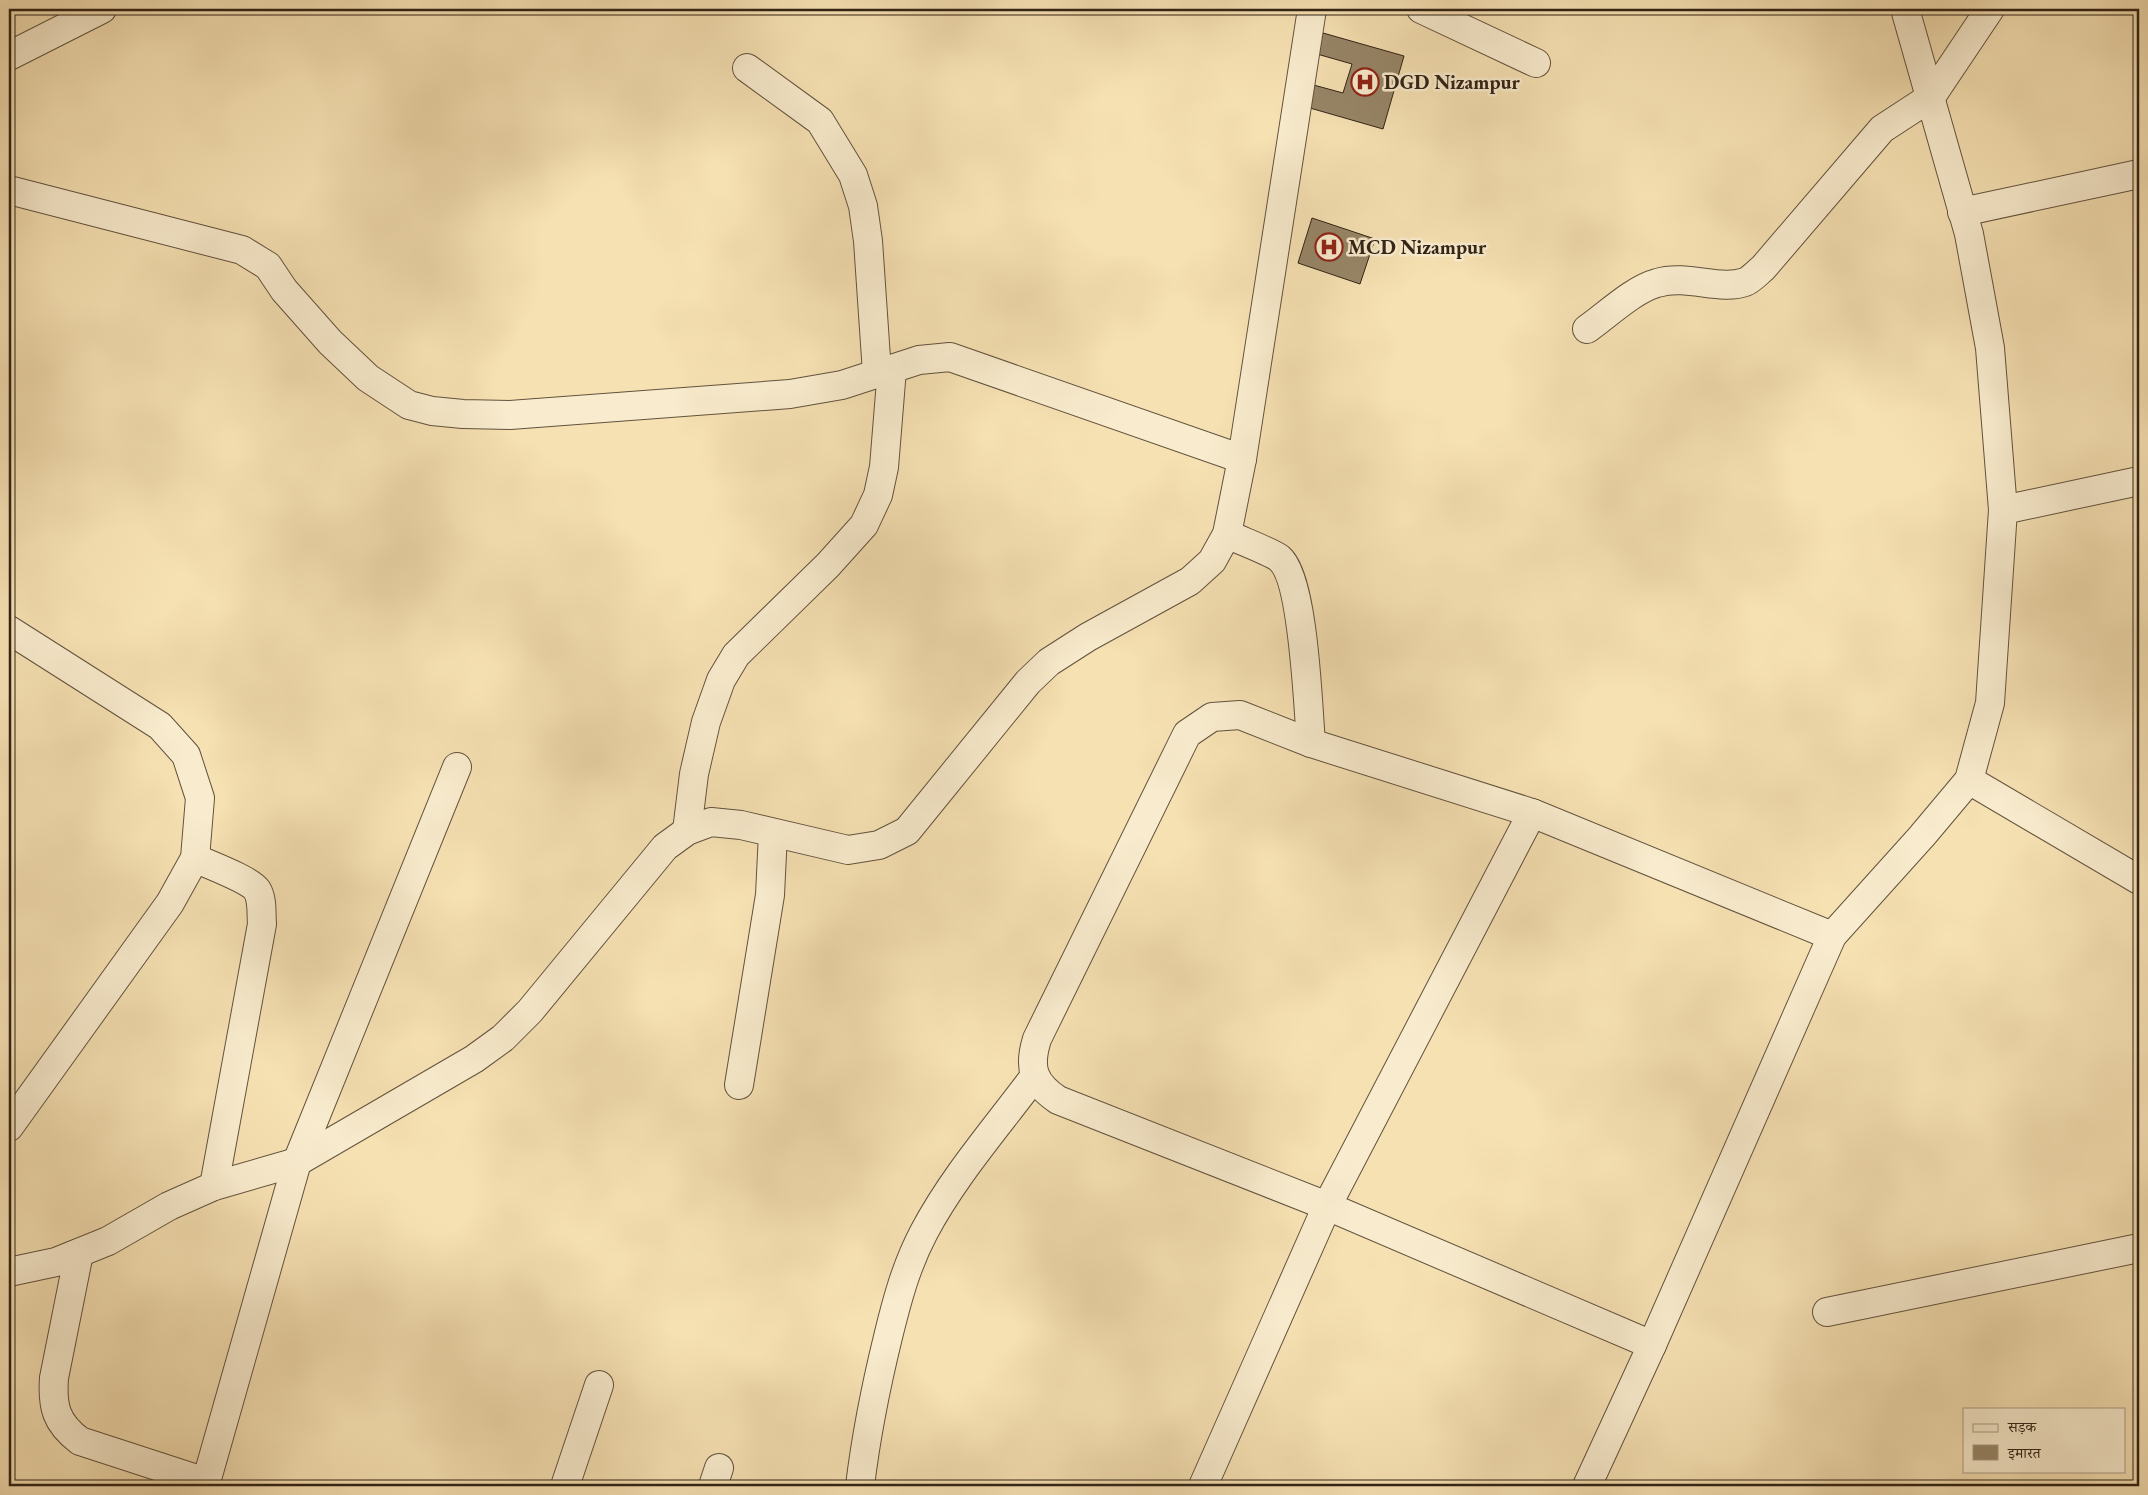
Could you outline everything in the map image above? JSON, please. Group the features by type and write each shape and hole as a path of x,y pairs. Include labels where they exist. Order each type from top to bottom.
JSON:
{"street":[{"path":"9,56 102,9"},
{"path":"9,1272 56,1262 108,1241 168,1206 214,1186 297,1162 474,1059 503,1038 530,1010 665,847 687,831 711,822 741,825 848,850 879,845 907,831 1028,682 1049,662 1088,637 1190,581 1212,561 1227,534 1242,459 1312,9"},
{"path":"1421,9 1536,63"},
{"path":"1587,1486 1652,1346 1832,936 1922,836 1969,780 1990,703 2003,510 1990,348 1969,234 1905,9"},
{"path":"1587,329 1639,292 1656,283 1681,279 1726,284 1746,282 1763,268 1882,128 1931,97 1990,9"},
{"path":"687,831 694,774 706,722 721,680 736,655 828,565 864,525 878,495 884,467 885,371 866,224 863,206 853,175 820,121 748,68"},
{"path":"1962,212 2139,174"},
{"path":"9,190 242,250 268,266 290,298 330,342 368,378 409,405 432,411 510,415 790,394 842,385 919,360 950,357 1242,459"},
{"path":"2003,510 2139,482"},
{"path":"1227,534 1280,558 1293,583 1299,611 1311,743"},
{"path":"9,630 160,726 186,755 200,798 195,858 170,903 9,1127"},
{"path":"1652,1346 1328,1206 1058,1100 1046,1092 1034,1078 1031,1056 1037,1039 1187,734 1212,717 1240,715 1311,743 1532,813 1832,936"},
{"path":"79,1253 54,1378 53,1397 56,1413 66,1431 80,1442 206,1484 297,1162 457,767"},
{"path":"1969,780 2139,880"},
{"path":"1203,1486 1328,1206 1532,813"},
{"path":"739,1086 770,895 773,832"},
{"path":"195,858 249,883 258,891 261,901 262,924 214,1186"},
{"path":"860,1486 867,1434 902,1281 923,1234 946,1194 1034,1078"},
{"path":"1827,1312 2139,1248"},
{"path":"565,1486 599,1385"}],"building":[{"path":"1323,33 1404,56 1383,129 1303,106 1310,84 1343,93 1352,64 1317,54"},
{"path":"1312,218 1375,239 1360,284 1298,263"}],"place":[{"name":"DGD Nizampur","path":"1365,82"},
{"name":"MCD Nizampur","path":"1329,247"}]}
